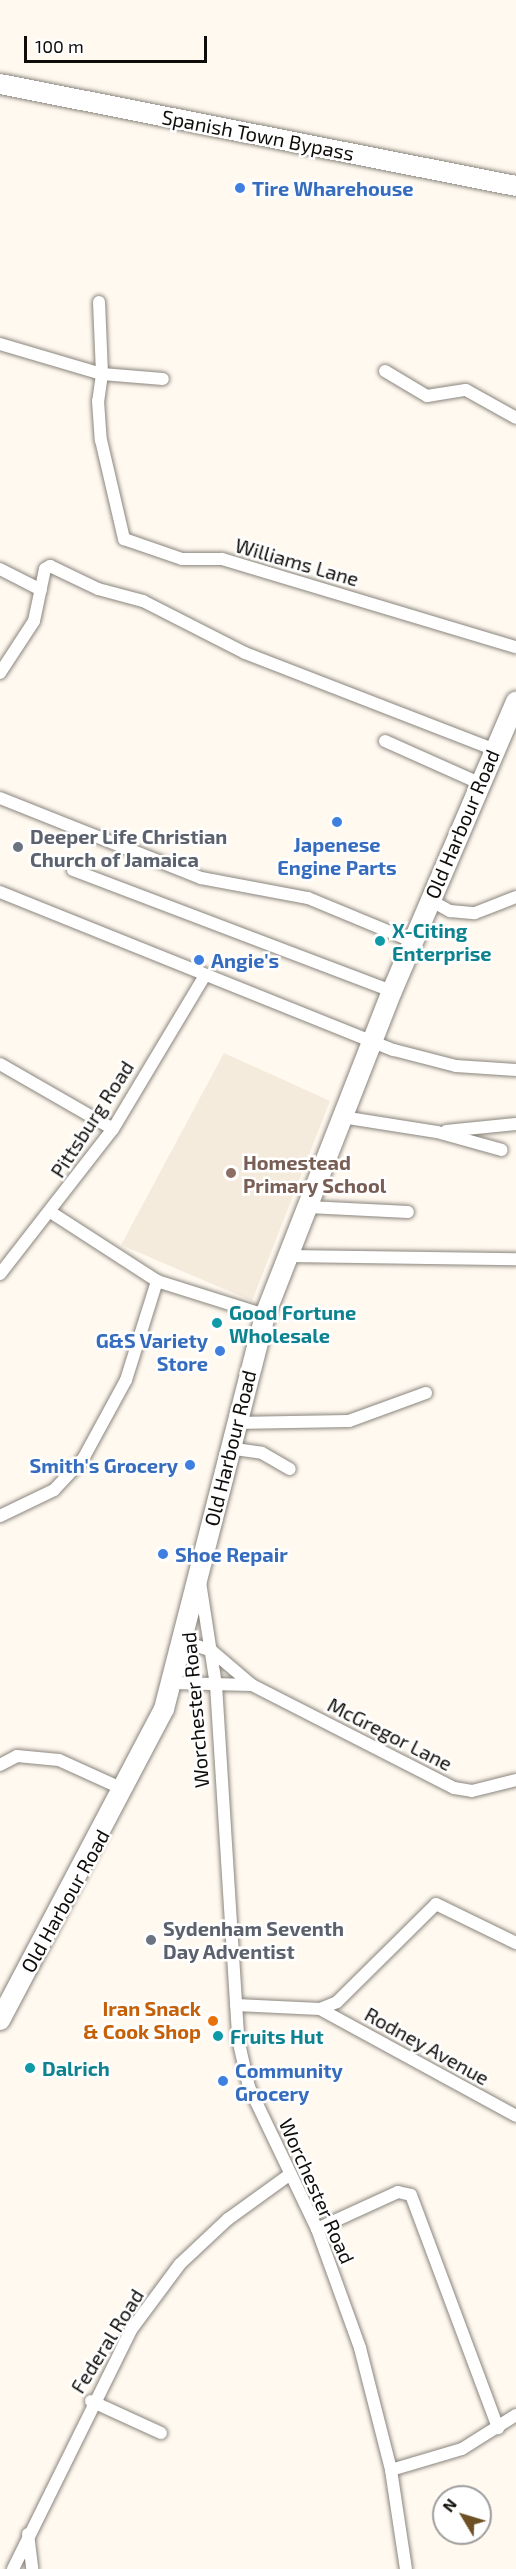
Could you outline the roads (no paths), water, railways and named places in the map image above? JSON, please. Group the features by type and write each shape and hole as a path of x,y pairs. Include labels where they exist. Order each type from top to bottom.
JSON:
{"main road":[{"name":"Spanish Town Bypass","path":"0,84 516,186"},
{"name":"Old Harbour Road","path":"0,2020 126,1790 171,1683 234,1424 266,1315 412,941 492,749 516,701"}],"street":[{"path":"99,302 102,374"},
{"path":"0,344 102,374 163,379"},
{"path":"385,371 427,396 466,390 516,418"},
{"name":"Williams Lane","path":"102,374 98,401 101,440 124,539 191,561 222,560 516,647"},
{"path":"0,673 34,621 41,590 50,566 98,590 143,601 245,653 492,749"},
{"path":"0,569 41,590"},
{"path":"385,741 479,783"},
{"path":"0,798 201,878 308,898 412,941"},
{"path":"73,870 392,991"},
{"path":"0,892 204,977 374,1038 394,1050 456,1066 516,1070"},
{"path":"430,900 450,911 475,913 516,897"},
{"name":"Pittsburg Road","path":"0,1274 52,1213 112,1129 204,977"},
{"path":"0,1064 112,1129"},
{"path":"342,1117 437,1132 502,1150"},
{"path":"437,1132 516,1124"},
{"path":"308,1208 408,1212"},
{"path":"52,1213 157,1281 266,1315"},
{"path":"288,1256 516,1259"},
{"path":"0,1516 54,1490 83,1459 126,1380 157,1281"},
{"path":"234,1424 349,1421 426,1393"},
{"path":"228,1448 262,1453 290,1469"},
{"name":"Worchester Road","path":"198,1575 216,1684 236,2005 249,2087 289,2175 317,2229 360,2348 391,2470 406,2569"},
{"path":"183,1641 212,1651"},
{"name":"McGregor Lane","path":"212,1651 252,1685 454,1788 472,1791 516,1780"},
{"name":"McGregor Lane","path":"171,1683 252,1685"},
{"path":"0,1765 17,1756 59,1760 126,1790"},
{"path":"236,2005 320,2009 337,2002 436,1904 516,1943"},
{"name":"Rodney Avenue","path":"320,2009 516,2116"},
{"name":"Federal Road","path":"13,2569 91,2401 131,2330 180,2264 228,2219 289,2175"},
{"path":"317,2229 399,2193 411,2195 498,2428"},
{"path":"91,2401 161,2433"},
{"path":"391,2470 427,2463 498,2428 516,2415"},
{"path":"28,2534 32,2569"}],"place":[{"name":"Tire Wharehouse","path":"240,188"},
{"name":"Japenese Engine Parts","path":"337,822"},
{"name":"Deeper Life Christian Church of Jamaica","path":"18,847"},
{"name":"X-Citing Enterprise","path":"380,941"},
{"name":"Angie's","path":"199,960"},
{"name":"Homestead Primary School","path":"231,1173"},
{"name":"Good Fortune Wholesale","path":"217,1323"},
{"name":"G&S Variety Store","path":"220,1351"},
{"name":"Smith's Grocery","path":"190,1465"},
{"name":"Shoe Repair","path":"163,1554"},
{"name":"Sydenham Seventh Day Adventist","path":"151,1940"},
{"name":"Iran Snack & Cook Shop","path":"213,2021"},
{"name":"Fruits Hut","path":"218,2036"},
{"name":"Dalrich","path":"30,2068"},
{"name":"Community Grocery","path":"223,2081"}]}
